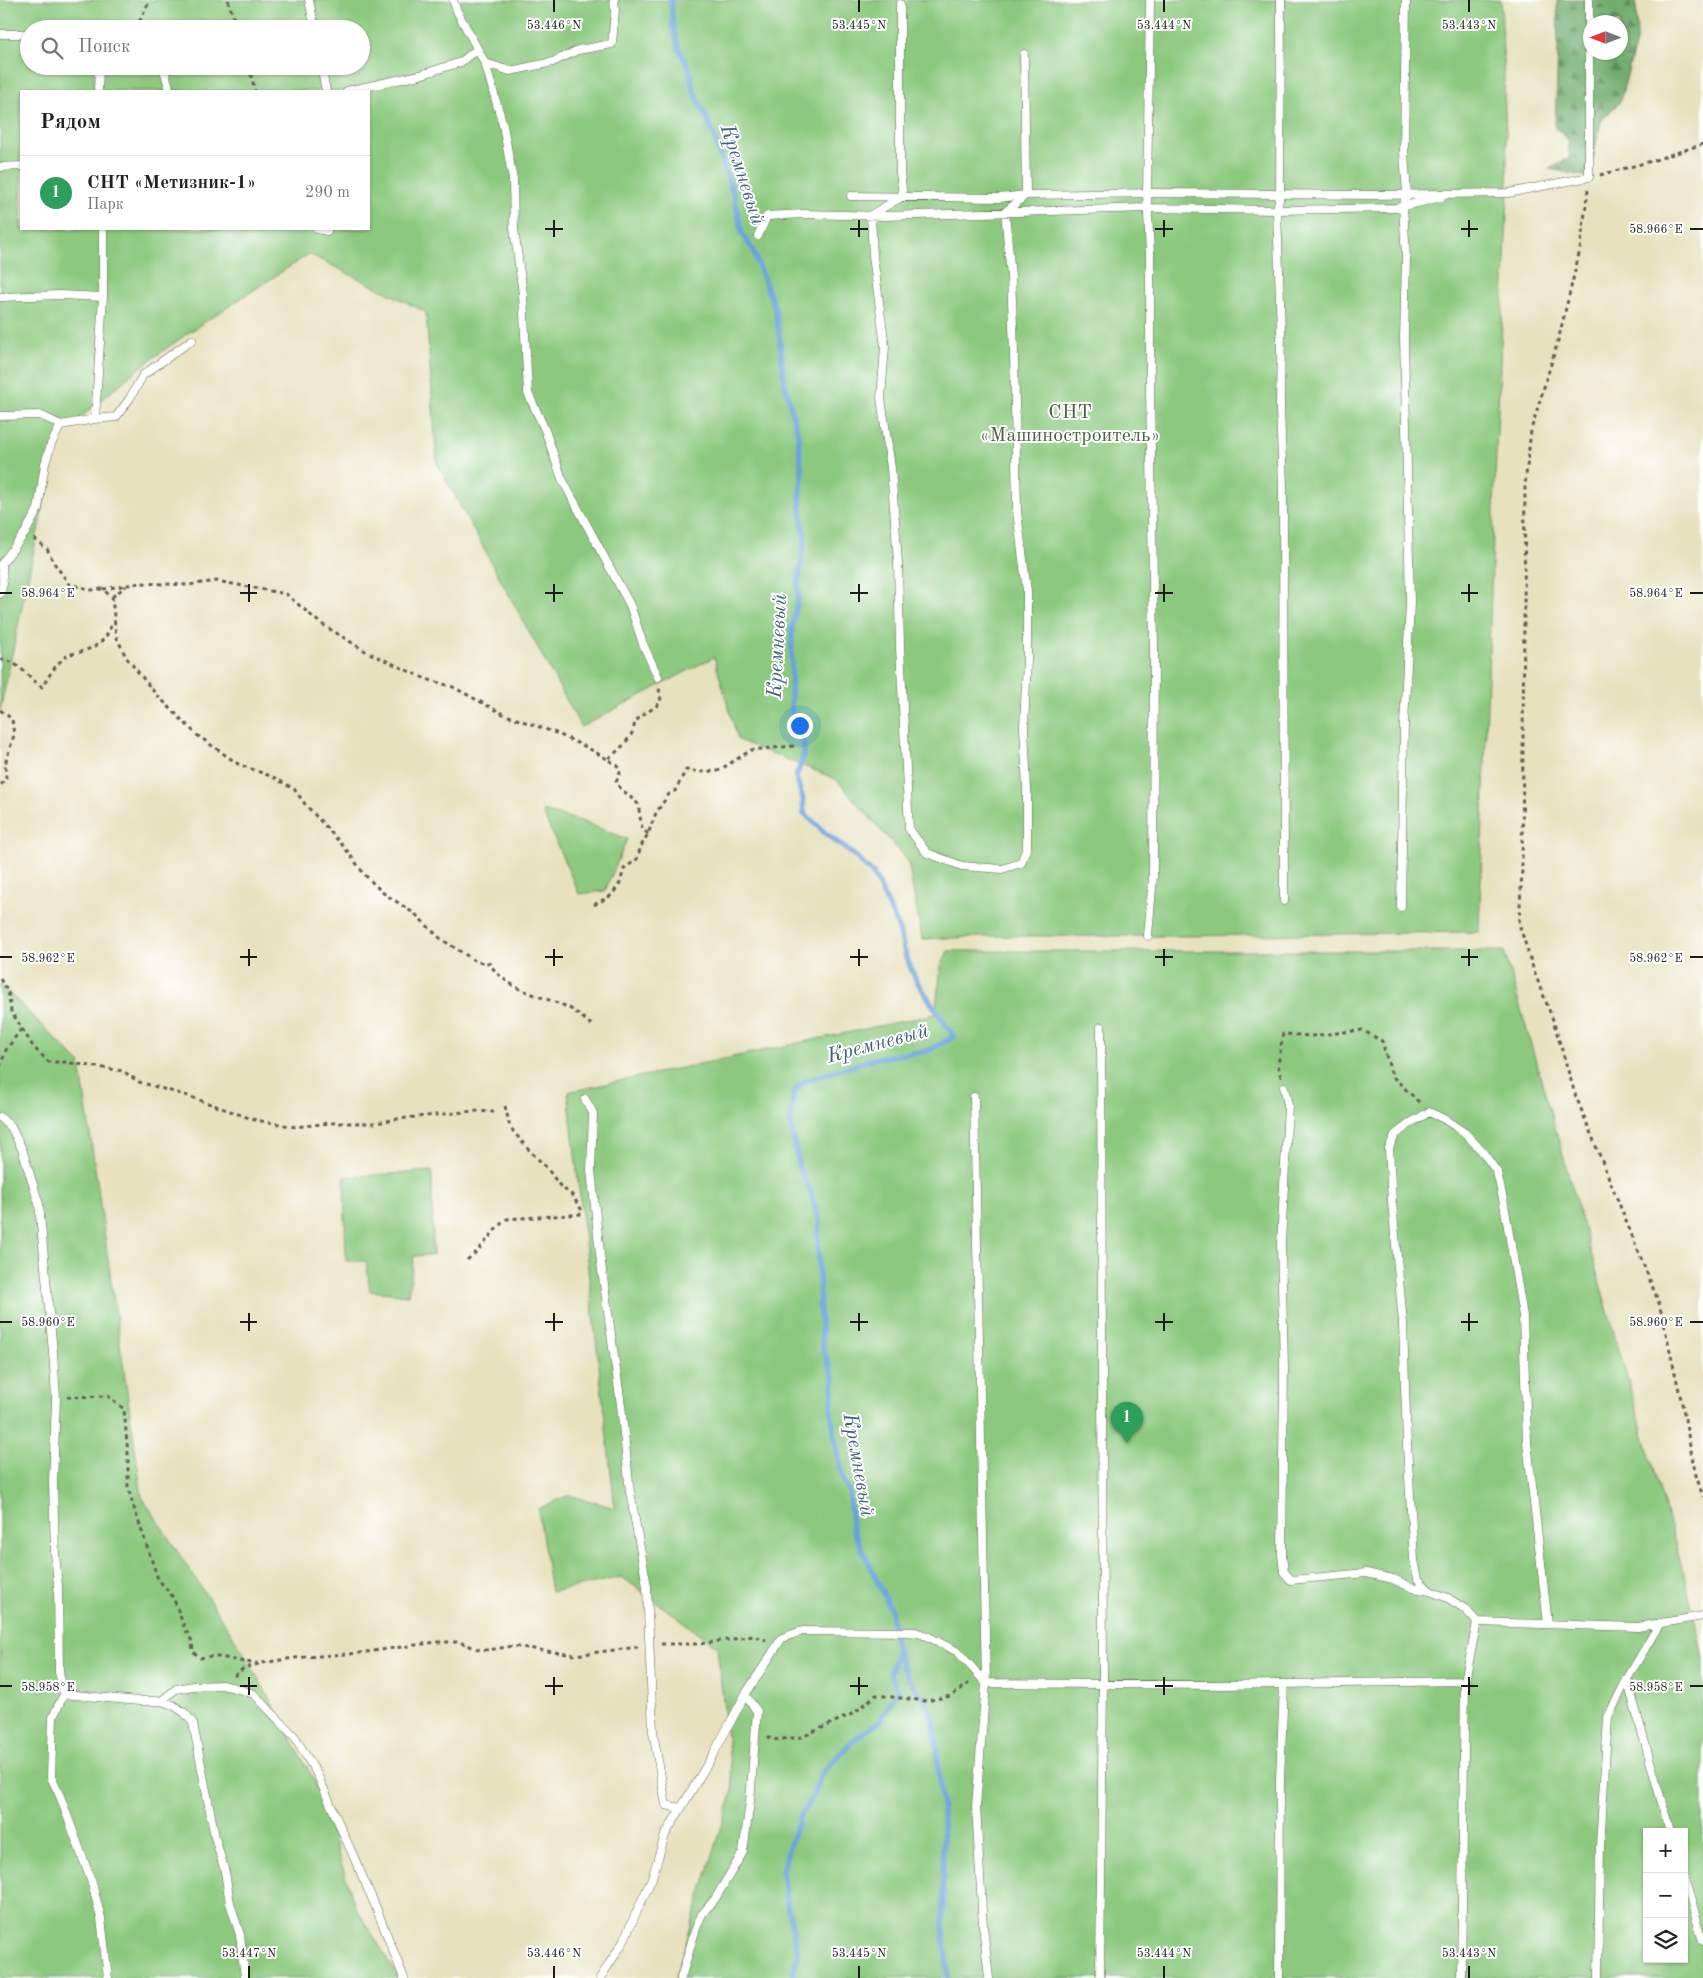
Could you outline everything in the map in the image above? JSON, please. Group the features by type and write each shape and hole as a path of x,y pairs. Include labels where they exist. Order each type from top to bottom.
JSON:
{"lane":[{"path":"309,0 313,20"},
{"path":"453,0 456,11 485,63 503,125 513,180 514,229 523,294 528,393 545,430 562,479 630,605 643,644 658,677"},
{"path":"485,63 510,70 553,62 578,50 612,44 614,0"},
{"path":"1148,936 1153,876 1154,650 1150,253 1146,194 1150,0"},
{"path":"1281,0 1280,194 1277,210 1283,486 1284,901"},
{"path":"1401,907 1404,724 1410,604 1404,348 1406,258 1404,206 1407,194 1404,153 1406,0"},
{"path":"851,196 999,198 1026,195 1508,193 1589,178 1589,0"},
{"path":"900,4 900,173 903,196"},
{"path":"0,34 20,34"},
{"path":"352,90 420,75 461,62 477,49"},
{"path":"1024,54 1026,195"},
{"path":"98,90 99,75"},
{"path":"166,75 170,90"},
{"path":"323,75 326,90"},
{"path":"0,167 20,166"},
{"path":"758,236 767,216 1147,208 1277,210 1396,208 1453,194"},
{"path":"1005,212 1026,195"},
{"path":"871,215 903,196"},
{"path":"871,215 873,256 885,348 881,398 891,468 898,562 900,647 909,829 926,853 962,866 1002,869 1021,863 1027,847 1024,727 1027,659 1027,590 1017,512 1011,276 1005,212"},
{"path":"95,420 102,297 103,230"},
{"path":"0,297 60,295 102,297"},
{"path":"0,416 40,415 61,425 116,417 130,398 142,375 192,340"},
{"path":"0,594 3,584 1,566 25,533 38,509 45,464 51,444 61,425"},
{"path":"1100,1978 1103,1683 1101,1027"},
{"path":"1284,1087 1288,1105 1281,1246 1284,1367 1282,1555 1284,1572 1291,1580 1366,1572 1448,1598 1477,1622 1638,1627 1703,1616"},
{"path":"974,1097 986,1684 976,1806 983,1926 989,1978"},
{"path":"585,1099 593,1113 591,1170 596,1215 621,1405 630,1492 647,1586 653,1732 666,1805 680,1808"},
{"path":"1430,1591 1418,1578 1414,1560 1403,1323 1389,1148 1395,1135 1429,1112 1444,1119 1464,1133 1497,1172 1523,1316 1527,1442 1548,1624"},
{"path":"0,1117 11,1127 22,1150 39,1204 56,1398 53,1484 58,1586 59,1672 64,1694 53,1717 51,1778 60,1796 92,1883 101,1918 108,1978"},
{"path":"1461,1978 1464,1681 1477,1622"},
{"path":"1598,1978 1600,1846 1608,1717 1627,1679 1660,1623"},
{"path":"600,1978 622,1944 652,1878 665,1834 714,1753 729,1722 782,1638 802,1631 915,1632 958,1652 986,1684 1284,1684 1464,1681"},
{"path":"1627,1679 1669,1828"},
{"path":"1280,1978 1280,1779 1284,1684"},
{"path":"160,1701 176,1689 193,1686 222,1685 254,1694 295,1737 318,1776 375,1905 404,1978"},
{"path":"64,1694 138,1701 160,1701 173,1705 185,1713 193,1723 198,1738 215,1837 225,1872 230,1903 240,1934 245,1978"},
{"path":"681,1978 702,1914 715,1899 743,1852 750,1802 758,1711 745,1695"},
{"path":"1688,1891 1703,1940"}],"path":[{"path":"140,20 150,0"},
{"path":"228,0 234,20"},
{"path":"251,75 255,90"},
{"path":"1703,144 1652,161 1589,178 1580,250 1558,341 1531,430 1525,485 1520,924 1534,971 1553,1020 1575,1094 1659,1303 1683,1408 1695,1472 1703,1496"},
{"path":"25,533 47,549 54,563 69,584 92,590 153,583 188,585 217,581 286,594 320,623 366,652 426,679 454,687 503,714 556,733 593,750 618,766 620,774 616,782 638,804 642,828 648,834"},
{"path":"112,597 127,585"},
{"path":"102,589 112,597 116,636 126,657 155,693 197,735 238,764 273,777 294,788 305,804 345,848 364,874 382,892 432,928 441,939 477,962 489,962 495,972 512,986 566,1007 594,1027"},
{"path":"0,659 19,666 30,678 42,686 56,666 69,655 85,651 100,644 109,634 113,619"},
{"path":"607,759 616,753 632,733 635,722 656,708 661,701 658,677"},
{"path":"0,710 12,719 14,735 5,764 6,779 0,786"},
{"path":"594,905 612,895 620,883 624,869 637,859 640,846 648,834 656,813 669,794 675,791 686,770 701,772 718,771 751,750 794,746"},
{"path":"0,979 8,991 11,1011 34,1048 49,1062 65,1062 123,1071 138,1082 188,1096 255,1120 296,1127 329,1123 377,1123 397,1119 474,1111 494,1112"},
{"path":"0,1067 6,1050 22,1028"},
{"path":"1284,1087 1278,1065 1283,1034 1312,1036 1362,1030 1382,1041 1392,1076 1429,1112"},
{"path":"505,1106 510,1127 527,1148 548,1168 560,1186 572,1195 584,1214"},
{"path":"467,1260 483,1247 499,1225 507,1219 584,1214 596,1215"},
{"path":"56,1398 108,1396 124,1409 128,1454 128,1487 133,1505 158,1580 173,1597 185,1629 192,1641 194,1652 200,1658 210,1655 241,1663 262,1664"},
{"path":"222,1685 244,1668 262,1664 437,1642 459,1642 478,1649 488,1650 513,1646 574,1655 649,1646 700,1644 754,1636 767,1640 782,1638"},
{"path":"756,1725 772,1740 802,1737 854,1713 876,1695 926,1701 943,1698 951,1696 978,1676"}],"green space":[{"name":"СНТ «Машиностроитель»","path":"0,0 1501,0 1508,193 1496,453 1479,932 1007,936 922,939 908,861 836,779 738,740 714,657 581,727 437,463 426,312 309,254 188,333 138,369 58,436 0,711"},
{"path":"1557,0 1636,0 1637,38 1620,102 1601,121 1589,177 1549,169 1569,158 1569,141 1555,127 1558,50"},
{"path":"542,811 578,820 627,839 605,891 579,894"},
{"path":"948,951 1504,951 1685,1578 1703,1658 1703,1978 675,1978 733,1790 717,1647 622,1577 551,1592 538,1509 569,1495 615,1508 568,1092 935,1014 941,967"},
{"path":"0,984 80,1063 142,1497 247,1658 315,1782 355,1906 399,1978 0,1978"},
{"path":"432,1171 433,1255 414,1256 408,1295 370,1291 366,1261 346,1261 344,1177"}],"waterway":[{"name":"Кремневый","path":"671,0 673,27 679,50 690,70 693,89 713,133 735,200 742,234 753,250 775,309 784,380 798,435 802,476 800,499 805,536 798,597 792,627 791,711 803,726 804,754 796,777 803,799 804,813 824,832 855,856 874,875 898,926 906,957 916,980 954,1037 927,1051 877,1058 807,1080 793,1094 791,1125 799,1168 809,1188 820,1223 818,1229 820,1314 823,1349 834,1378 831,1411 837,1449 843,1479 849,1491 852,1528 891,1610 897,1652 890,1674 898,1690 880,1721 856,1738 822,1772 814,1794 800,1817 791,1841 782,1871 786,1900 798,1952 792,1978"},
{"path":"897,1652 909,1680 926,1701 934,1722 943,1818 943,1926 948,1978"}],"place":[{"name":"СНТ «Метизник-1»","path":"1127,1443"}]}
